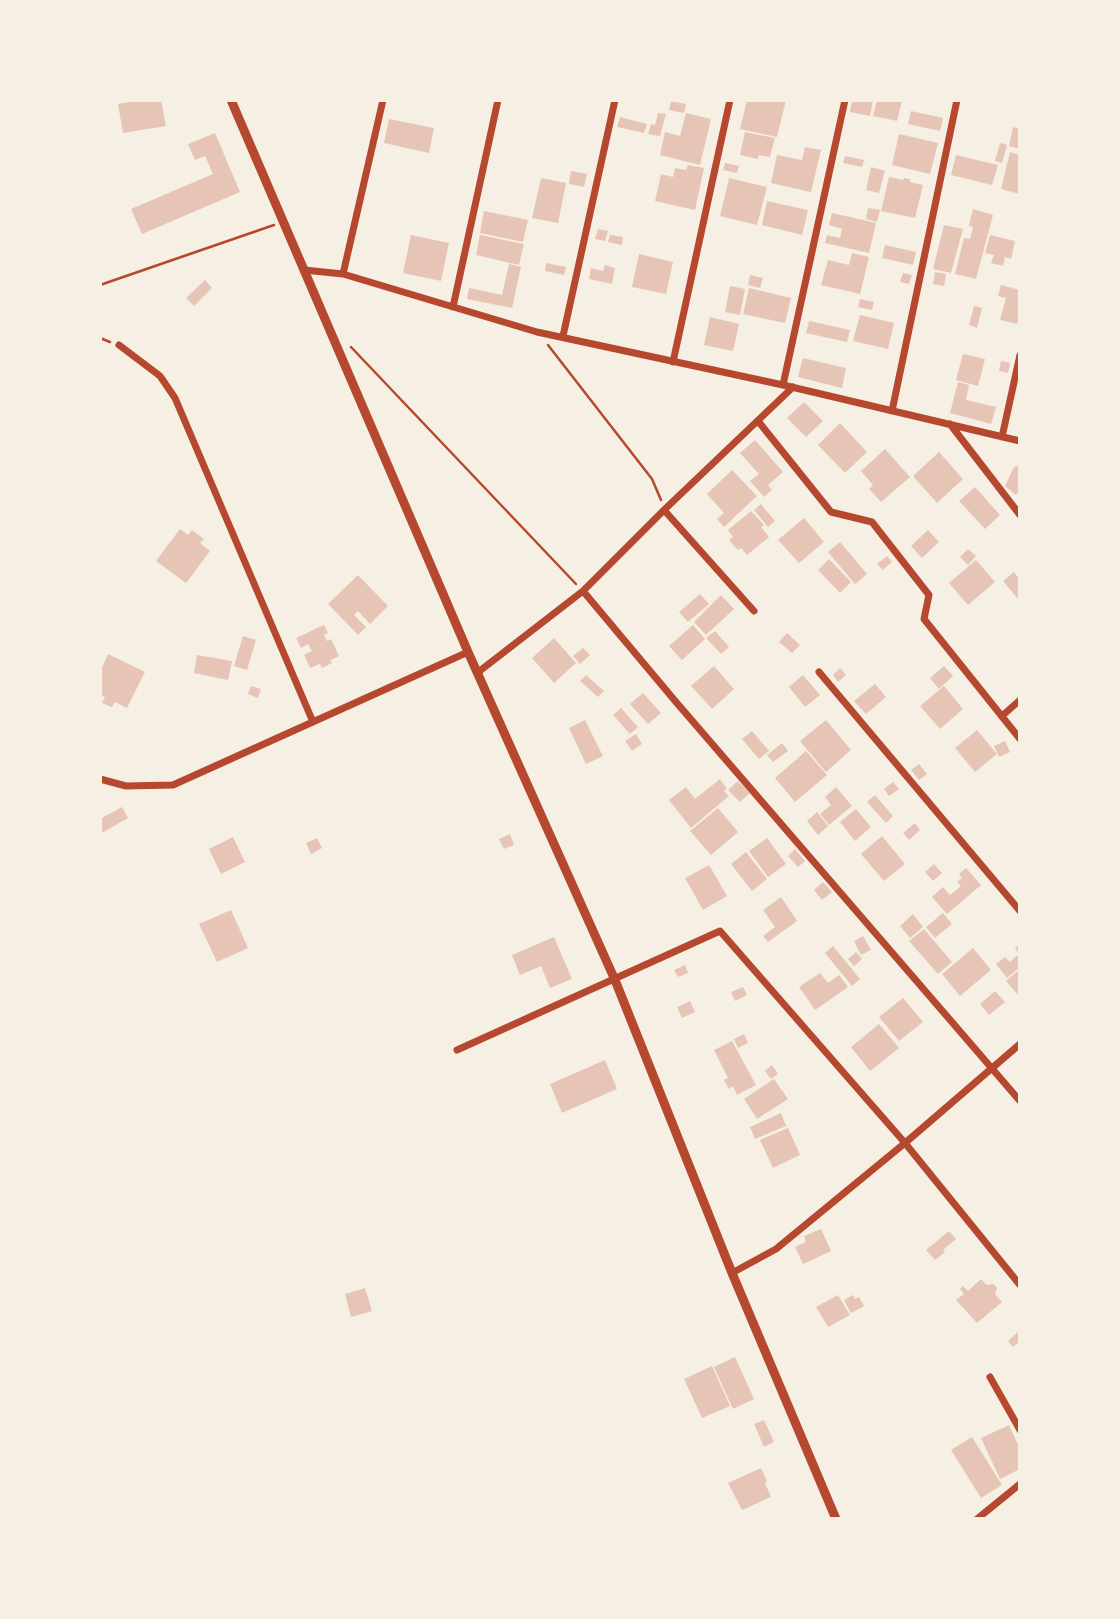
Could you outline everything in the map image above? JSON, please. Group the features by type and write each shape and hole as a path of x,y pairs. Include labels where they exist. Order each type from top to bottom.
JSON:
{"street":[{"path":"231,100 477,673 615,980 732,1273 836,1519"},
{"path":"343,274 383,100"},
{"path":"453,307 498,100"},
{"path":"563,336 615,100"},
{"path":"673,362 730,100"},
{"path":"783,385 845,100"},
{"path":"892,411 957,100"},
{"path":"304,270 343,274 537,332 793,387 1020,441"},
{"path":"119,345 160,376 175,398 313,722"},
{"path":"1002,437 1020,355"},
{"path":"477,673 583,591 793,387"},
{"path":"758,421 831,512 872,522 929,594 924,619 1020,739"},
{"path":"950,424 1020,515"},
{"path":"664,510 754,611"},
{"path":"583,591 1020,1101"},
{"path":"100,779 126,786 173,785 468,652"},
{"path":"819,672 1020,911"},
{"path":"1002,716 1020,700"},
{"path":"457,1050 720,931 905,1143 1020,1285"},
{"path":"732,1273 776,1249 1020,1044"},
{"path":"990,1377 1020,1430"},
{"path":"976,1519 1020,1484"}],"path":[{"path":"100,285 283,221"},
{"path":"537,332 652,479 664,510"},
{"path":"345,341 583,591"}],"building":[{"path":"161,100 166,126 123,133 118,104"},
{"path":"747,100 786,100 777,137 740,129"},
{"path":"852,100 873,100 870,116 850,112"},
{"path":"877,100 902,101 897,121 873,116"},
{"path":"671,101 686,104 684,113 669,110"},
{"path":"911,111 943,118 940,131 908,124"},
{"path":"658,113 666,114 660,136 648,134 651,124 655,125"},
{"path":"686,113 711,119 700,165 660,155 665,132 680,136"},
{"path":"620,117 647,124 644,133 617,127"},
{"path":"389,119 434,128 429,153 384,143"},
{"path":"1013,127 1020,129 1020,149 1009,146"},
{"path":"745,132 775,138 770,157 759,155 758,159 740,155"},
{"path":"215,133 240,192 142,234 131,209 213,174 205,156 195,160 188,144"},
{"path":"899,134 938,143 930,174 892,165"},
{"path":"1000,143 1007,145 1002,163 995,161"},
{"path":"805,147 821,150 811,192 771,183 777,155 802,160"},
{"path":"1010,152 1020,155 1020,194 1001,189"},
{"path":"956,155 998,165 992,185 951,175"},
{"path":"845,156 864,160 862,167 843,163"},
{"path":"725,163 739,166 737,173 723,170"},
{"path":"688,165 704,168 695,210 655,201 661,174 673,177 675,168 686,170"},
{"path":"871,167 885,171 879,193 866,190"},
{"path":"571,171 587,174 584,187 569,184"},
{"path":"889,177 910,179 910,182 923,185 915,218 881,211"},
{"path":"541,178 566,183 558,223 532,218"},
{"path":"729,178 767,187 757,225 720,216"},
{"path":"767,201 808,210 802,235 762,225"},
{"path":"868,208 880,210 877,222 866,219"},
{"path":"973,209 993,215 976,279 955,274 964,238 970,239 973,227 969,226"},
{"path":"484,211 528,220 523,242 480,233"},
{"path":"832,213 876,223 869,253 825,243 827,235 840,238 842,229 829,225"},
{"path":"944,225 963,229 951,273 933,269"},
{"path":"598,229 608,231 605,241 595,239"},
{"path":"411,235 449,243 441,281 403,273"},
{"path":"480,235 524,244 519,265 476,255"},
{"path":"610,235 623,237 622,245 608,242"},
{"path":"990,235 1015,241 1011,259 1005,257 1003,266 991,263 994,255 985,253"},
{"path":"885,245 916,252 913,265 882,258"},
{"path":"852,253 869,257 860,294 821,285 828,260 849,265"},
{"path":"639,254 673,262 666,294 632,287"},
{"path":"546,263 566,267 564,275 545,271"},
{"path":"509,264 521,267 512,308 467,299 469,288 502,295"},
{"path":"605,265 615,268 612,284 589,279 591,268 603,271"},
{"path":"935,272 946,274 944,286 933,284"},
{"path":"903,273 912,275 909,284 900,282"},
{"path":"750,275 763,278 760,288 748,285"},
{"path":"205,280 212,288 194,306 186,298"},
{"path":"1001,285 1020,290 1017,324 1000,320 1006,298 998,296"},
{"path":"730,286 745,289 740,315 725,312"},
{"path":"749,288 791,298 785,323 743,314"},
{"path":"860,299 874,302 872,310 858,307"},
{"path":"974,306 982,308 977,328 969,325"},
{"path":"860,315 894,323 888,349 853,341"},
{"path":"710,317 739,324 733,351 704,345"},
{"path":"809,321 850,330 847,342 806,333"},
{"path":"963,354 985,359 978,386 956,380"},
{"path":"803,358 846,368 842,388 798,377"},
{"path":"1001,361 1010,363 1008,373 999,371"},
{"path":"958,382 969,385 966,400 996,407 991,424 950,413"},
{"path":"804,402 823,421 806,437 787,418"},
{"path":"840,423 867,452 845,473 818,445"},
{"path":"755,440 783,472 768,485 772,490 764,497 750,481 759,474 740,453"},
{"path":"885,449 910,477 881,502 869,489 873,485 861,471"},
{"path":"939,452 963,479 937,503 913,476"},
{"path":"1020,465 1020,490 1016,495 1005,486 1014,467"},
{"path":"732,470 757,496 724,527 717,519 724,513 707,494"},
{"path":"975,487 1000,515 985,529 959,501"},
{"path":"761,504 775,521 768,527 754,510"},
{"path":"751,511 764,525 761,527 769,537 747,555 729,540 733,537 728,530"},
{"path":"804,518 824,542 799,563 778,540"},
{"path":"180,529 188,535 192,530 204,539 200,543 210,551 186,583 156,561"},
{"path":"928,530 939,542 922,558 911,546"},
{"path":"840,542 867,574 855,584 828,552"},
{"path":"968,549 976,556 968,565 960,557"},
{"path":"887,556 892,562 883,570 877,564"},
{"path":"829,559 851,582 840,593 818,570"},
{"path":"976,560 995,582 968,605 949,583"},
{"path":"1014,572 1020,580 1018,599 1003,581"},
{"path":"358,575 388,606 370,624 358,611 354,615 366,627 358,635 328,604"},
{"path":"700,594 709,604 688,622 679,612"},
{"path":"721,595 734,609 706,635 694,622"},
{"path":"324,625 328,633 324,635 327,641 331,639 339,656 322,668 320,664 310,668 304,655 312,651 308,644 301,648 296,638"},
{"path":"693,625 705,639 682,660 669,646"},
{"path":"715,631 729,647 721,654 706,638"},
{"path":"787,633 800,645 792,653 779,642"},
{"path":"243,636 256,640 247,670 234,666"},
{"path":"554,638 576,663 554,683 532,658"},
{"path":"583,648 590,655 580,664 573,656"},
{"path":"108,654 145,672 127,708 115,702 112,707 102,703 105,697 100,695 100,672"},
{"path":"197,655 232,661 228,680 194,673"},
{"path":"714,666 734,689 712,709 691,686"},
{"path":"944,666 953,676 939,689 930,678"},
{"path":"840,668 846,675 838,682 833,675"},
{"path":"586,675 604,691 598,697 580,681"},
{"path":"803,675 820,695 805,707 789,687"},
{"path":"875,684 886,697 866,714 854,701"},
{"path":"251,686 261,689 258,698 248,694"},
{"path":"944,686 963,709 940,729 920,706"},
{"path":"643,693 661,713 648,724 630,704"},
{"path":"621,708 638,727 630,734 613,715"},
{"path":"585,720 603,756 586,764 569,728"},
{"path":"826,720 851,750 826,772 800,741"},
{"path":"977,730 997,754 975,772 955,748"},
{"path":"752,731 769,751 759,759 742,739"},
{"path":"636,734 642,744 632,751 625,741"},
{"path":"1005,741 1010,752 999,757 994,746"},
{"path":"782,743 788,751 773,762 767,755"},
{"path":"806,751 827,775 795,802 775,778"},
{"path":"919,764 927,774 919,780 911,770"},
{"path":"720,779 729,796 691,828 669,800 686,787 695,799"},
{"path":"738,781 750,793 740,802 728,790"},
{"path":"893,782 899,789 889,796 884,789"},
{"path":"836,787 852,806 829,825 820,814 831,805 825,797"},
{"path":"875,795 893,816 886,823 867,802"},
{"path":"122,807 128,818 100,834 100,819"},
{"path":"718,808 738,832 711,855 690,831"},
{"path":"856,809 871,827 855,841 840,822"},
{"path":"817,812 828,826 818,835 807,821"},
{"path":"915,823 920,830 909,840 903,833"},
{"path":"510,834 514,845 504,849 499,839"},
{"path":"882,836 905,864 884,881 861,854"},
{"path":"233,837 245,862 221,874 209,849"},
{"path":"317,838 322,848 311,854 306,843"},
{"path":"767,838 786,864 768,877 749,851"},
{"path":"795,849 805,861 798,867 788,856"},
{"path":"746,852 767,879 752,891 731,864"},
{"path":"934,864 942,873 933,881 925,872"},
{"path":"709,865 727,896 703,910 685,878"},
{"path":"966,868 981,885 947,914 932,897 943,887 950,895 961,886 957,882 962,878 959,874"},
{"path":"823,882 832,892 822,900 814,890"},
{"path":"781,897 797,921 768,942 763,936 775,927 763,910"},
{"path":"231,910 248,948 217,962 199,924"},
{"path":"943,913 952,924 935,938 926,927"},
{"path":"913,914 923,927 910,938 900,926"},
{"path":"924,929 952,962 938,974 909,941"},
{"path":"863,936 871,950 861,955 854,941"},
{"path":"554,937 572,979 550,988 541,966 520,975 512,955"},
{"path":"1020,944 1020,967 1007,978 996,964 1005,957 1010,962 1019,954 1015,948"},
{"path":"833,946 860,979 852,986 825,953"},
{"path":"973,948 991,970 960,996 942,974"},
{"path":"856,952 862,959 854,966 848,959"},
{"path":"685,965 688,973 678,977 674,970"},
{"path":"1020,969 1020,997 1006,981"},
{"path":"820,973 828,983 839,975 848,987 815,1010 799,987"},
{"path":"743,987 747,995 735,1001 731,992"},
{"path":"995,991 1005,1002 989,1015 980,1004"},
{"path":"903,998 923,1022 899,1041 879,1017"},
{"path":"690,1001 695,1012 682,1018 677,1007"},
{"path":"879,1024 899,1048 870,1071 851,1047"},
{"path":"744,1034 748,1043 738,1048 734,1039"},
{"path":"732,1041 756,1085 737,1095 733,1086 729,1089 724,1080 728,1078 714,1050"},
{"path":"605,1060 617,1089 562,1113 550,1084"},
{"path":"772,1065 778,1074 771,1079 765,1071"},
{"path":"774,1079 788,1099 757,1119 744,1099"},
{"path":"781,1113 786,1126 755,1139 750,1127"},
{"path":"788,1128 800,1155 773,1168 760,1140"},
{"path":"821,1229 831,1251 803,1264 795,1247 806,1242 804,1236"},
{"path":"949,1231 956,1239 935,1260 926,1250"},
{"path":"981,1279 987,1285 996,1286 995,1294 1002,1302 977,1323 956,1300 964,1294 960,1289 963,1286 968,1291"},
{"path":"365,1288 372,1311 351,1317 345,1294"},
{"path":"838,1295 850,1315 828,1327 816,1307"},
{"path":"853,1295 855,1299 859,1297 864,1306 851,1313 844,1300"},
{"path":"1020,1330 1020,1341 1013,1347 1008,1341"},
{"path":"735,1357 754,1399 733,1409 714,1367"},
{"path":"712,1366 730,1406 702,1418 684,1379"},
{"path":"764,1420 774,1442 764,1447 754,1424"},
{"path":"1009,1425 1020,1449 1020,1469 1000,1479 981,1438"},
{"path":"972,1437 1002,1485 981,1498 951,1450"},
{"path":"761,1468 771,1497 742,1510 728,1483"}]}
